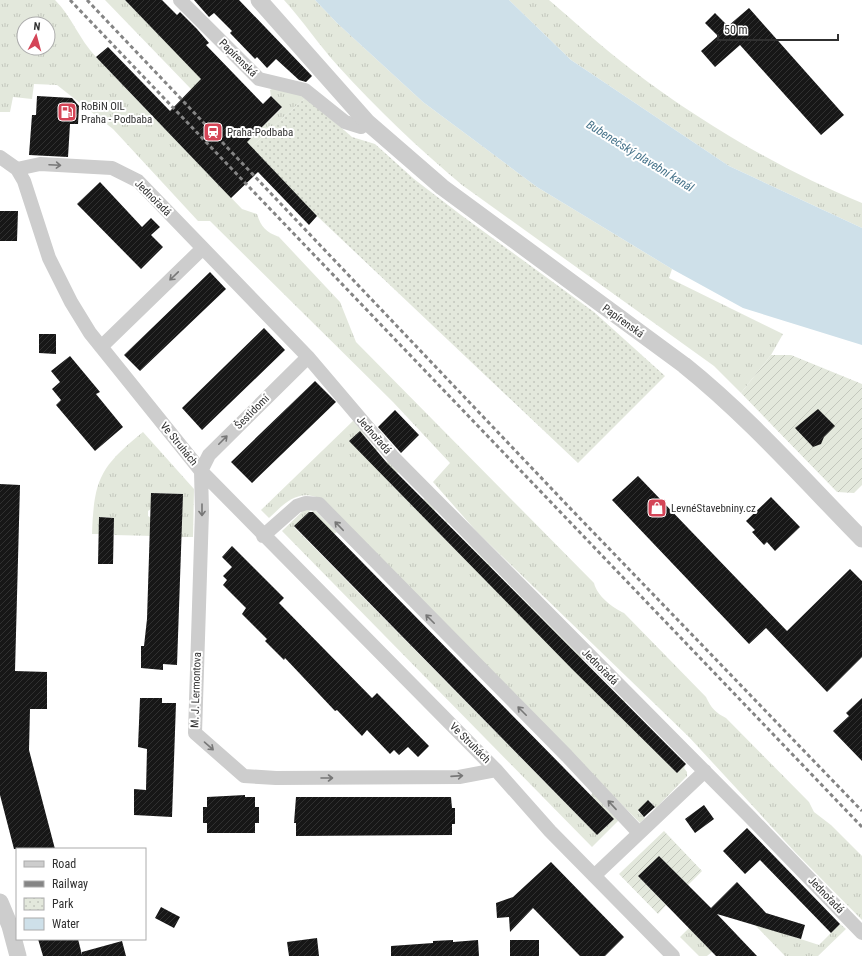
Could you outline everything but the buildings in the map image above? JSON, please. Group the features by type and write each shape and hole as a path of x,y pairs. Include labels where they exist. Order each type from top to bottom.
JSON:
{"street":[{"name":"Papírenská","path":"180,0 259,79 305,90 345,122 361,127 367,122"},
{"name":"Papírenská","path":"259,0 367,122 442,187 684,365 714,389 739,412 862,539"},
{"name":"Ve Struhách","path":"0,157 17,169 24,181 49,258 71,302 90,334 201,471 263,536 496,770 550,831 672,956"},
{"name":"Jednořadá","path":"17,169 40,164 112,168 138,181 202,249 308,357 393,457 705,771 862,933"},
{"path":"101,348 202,249"},
{"name":"Šestidomí","path":"201,471 209,455 308,357"},
{"name":"M. J. Lermontova","path":"201,471 202,511 195,733 244,776 276,778 459,777 496,770"},
{"path":"263,536 298,506 306,503 319,504 567,756 639,833"},
{"path":"594,876 705,771"},
{"path":"0,902 10,926 18,956"}],"green space":[{"path":"0,0 55,0 96,57 242,209 257,214 260,222 265,228 279,237 340,302 356,342 594,583 602,597 610,605 624,613 706,697 714,710 726,718 809,802 814,812 831,825 862,856 862,920 795,852 689,737 477,532 433,482 450,463 393,402 210,221 198,221 113,129 57,85 34,84 32,99 13,97 10,112 0,112"},
{"path":"105,0 125,0 236,114 249,140 282,108 271,96 270,90 276,87 306,97 249,149"},
{"path":"284,0 315,0 337,23 423,102 537,187 672,269 669,278 783,334 771,355 741,393 714,366 462,185 398,128 368,98 331,58"},
{"path":"509,0 549,0 621,62 686,108 772,161 862,203 862,228 729,166 571,60"},
{"path":"306,97 352,137 375,144 414,179 594,312 665,376 578,463 317,216 249,149"},
{"path":"771,355 791,355 862,384 862,485 854,493 837,492 741,393"},
{"path":"354,420 583,658 573,668 614,709 624,699 626,701 616,711 677,773 686,764 684,768 687,772 687,776 656,808 649,800 638,811 645,818 640,823 319,498 304,495 291,499 269,518 261,510","holes":["360,431 376,447 365,457 350,441","378,449 388,460 383,465 367,459","399,471 425,498 415,508 389,482","436,509 446,520 436,530 426,519","448,522 488,564 479,573 438,532","491,566 577,654 568,663 481,575"]},
{"path":"143,432 194,489 193,537 181,537 182,494 151,493 151,509 148,511 148,516 151,518 154,536 114,535 114,518 100,517 99,534 92,534 95,500 102,476 108,465 117,455"},
{"path":"309,505 337,532 334,534 311,510 294,527 597,835 614,819 591,795 593,792 620,819 592,847 282,531"},
{"path":"664,831 702,871 688,885 659,856 638,876 666,905 658,914 619,874"},
{"path":"754,924 819,945 840,924 846,929 818,956 785,956"},
{"path":"689,928 712,952 707,956 699,956 680,937"}],"water":[{"name":"Bubenečský plavební kanál","path":"315,0 509,0 571,60 729,166 862,228 862,345 743,308 672,269 537,187 423,102 337,23"}],"railway":[{"path":"70,0 862,827"},
{"path":"87,0 568,506 862,811"}],"place":[{"name":"RoBiN OIL Praha - Podbaba","path":"67,112"},
{"name":"Praha-Podbaba","path":"213,132"},
{"name":"LevnéStavebniny.cz","path":"657,508"}]}
